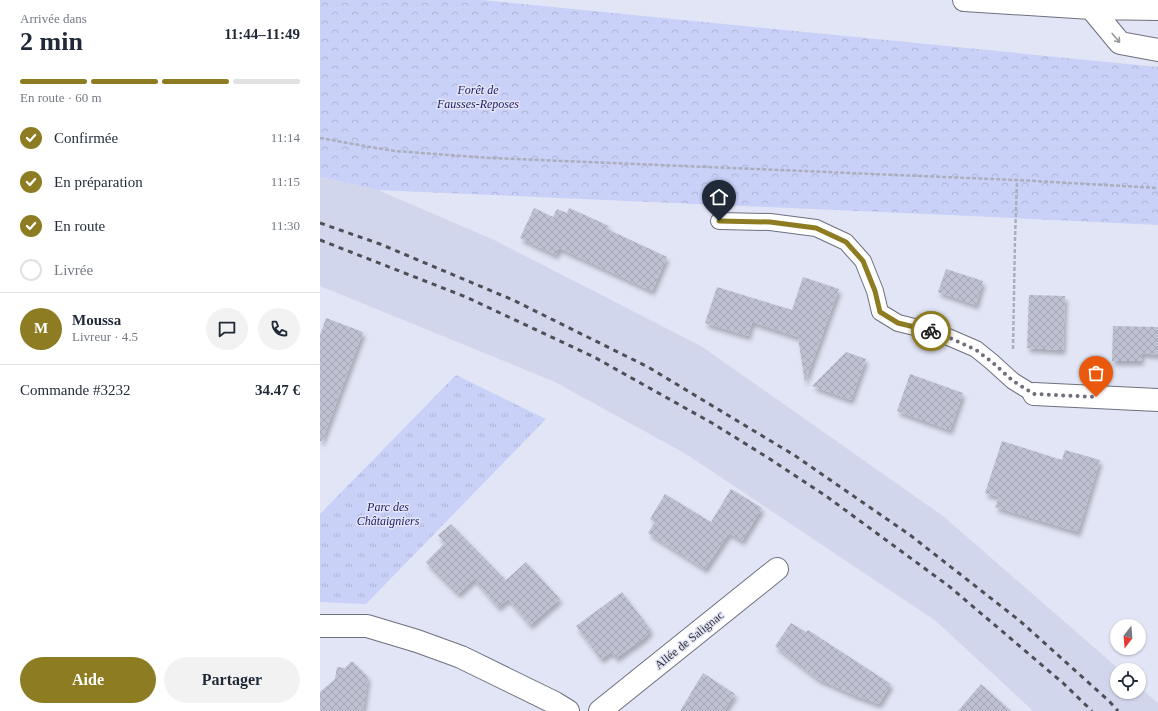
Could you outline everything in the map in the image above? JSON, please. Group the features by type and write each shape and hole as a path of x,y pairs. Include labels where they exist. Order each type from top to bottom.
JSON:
{"main road":[{"path":"964,0 1091,8 1158,9"},
{"path":"1091,8 1120,43 1158,50"},
{"path":"1034,394 1158,400"},
{"name":"Allée de Salignac","path":"600,711 777,569"},
{"path":"320,626 367,626 417,641 461,657 559,708"}],"lane":[{"path":"719,221 770,222 816,228 846,242 863,261 875,291 880,312 898,323 939,333 976,350 1013,381 1034,394"}],"path":[{"path":"320,138 396,151 490,158 1017,180 1158,188"},
{"path":"1013,381 1017,180"}],"shaded area":[{"path":"320,177 378,190 494,240 701,346 943,516 1112,663 1110,663 1110,699 1146,699 1146,693 1158,703 1158,711 1033,711 936,621 686,454 555,382 320,286"}],"green space":[{"name":"Forêt de Fausses-Reposes","path":"320,0 482,0 1158,67 1158,225 378,190 320,177"},
{"name":"Parc des Châtaigniers","path":"456,375 546,419 366,604 320,602 320,514"}],"building":[{"path":"534,208 553,217 557,209 567,213 569,208 609,226 607,229 667,257 652,291 559,248 556,255 520,238"},
{"path":"946,269 983,281 976,305 938,292"},
{"path":"803,277 839,289 805,382 798,337 752,322 748,336 705,323 717,287 792,310"},
{"path":"1029,295 1065,296 1063,350 1027,348"},
{"path":"326,318 363,332 322,441 320,441 320,335"},
{"path":"1113,326 1158,327 1158,355 1142,353 1141,361 1112,361"},
{"path":"846,352 866,359 851,400 812,386"},
{"path":"910,374 963,393 950,430 897,411"},
{"path":"1002,441 1062,460 1065,450 1100,460 1078,532 995,507 999,497 985,493"},
{"path":"731,489 762,508 742,541 711,522"},
{"path":"665,494 729,533 705,569 648,533 655,522 650,519"},
{"path":"451,524 506,580 526,562 560,599 530,625 508,599 498,607 474,579 458,594 426,562 445,543 438,535"},
{"path":"622,592 651,630 644,638 616,658 611,652 601,659 576,626"},
{"path":"791,623 806,632 808,630 891,684 879,704 818,679 775,646"},
{"path":"352,661 368,677 363,711 320,711 320,692 335,679 337,667 345,668"},
{"path":"703,673 735,694 724,711 680,711"},
{"path":"981,684 1011,711 958,711"}],"railway":[{"path":"320,223 380,244 513,300 648,367 794,455 910,535 1020,621 1109,701 1118,711"},
{"path":"320,240 466,297 594,357 712,423 826,496 950,587 1063,683 1092,711"}],"way so far":[{"path":"931,331 939,333 976,350 1013,381 1034,394 1096,397"}],"route":[{"path":"719,221 770,222 816,228 846,242 863,261 875,291 880,312 898,323 931,331"}]}
